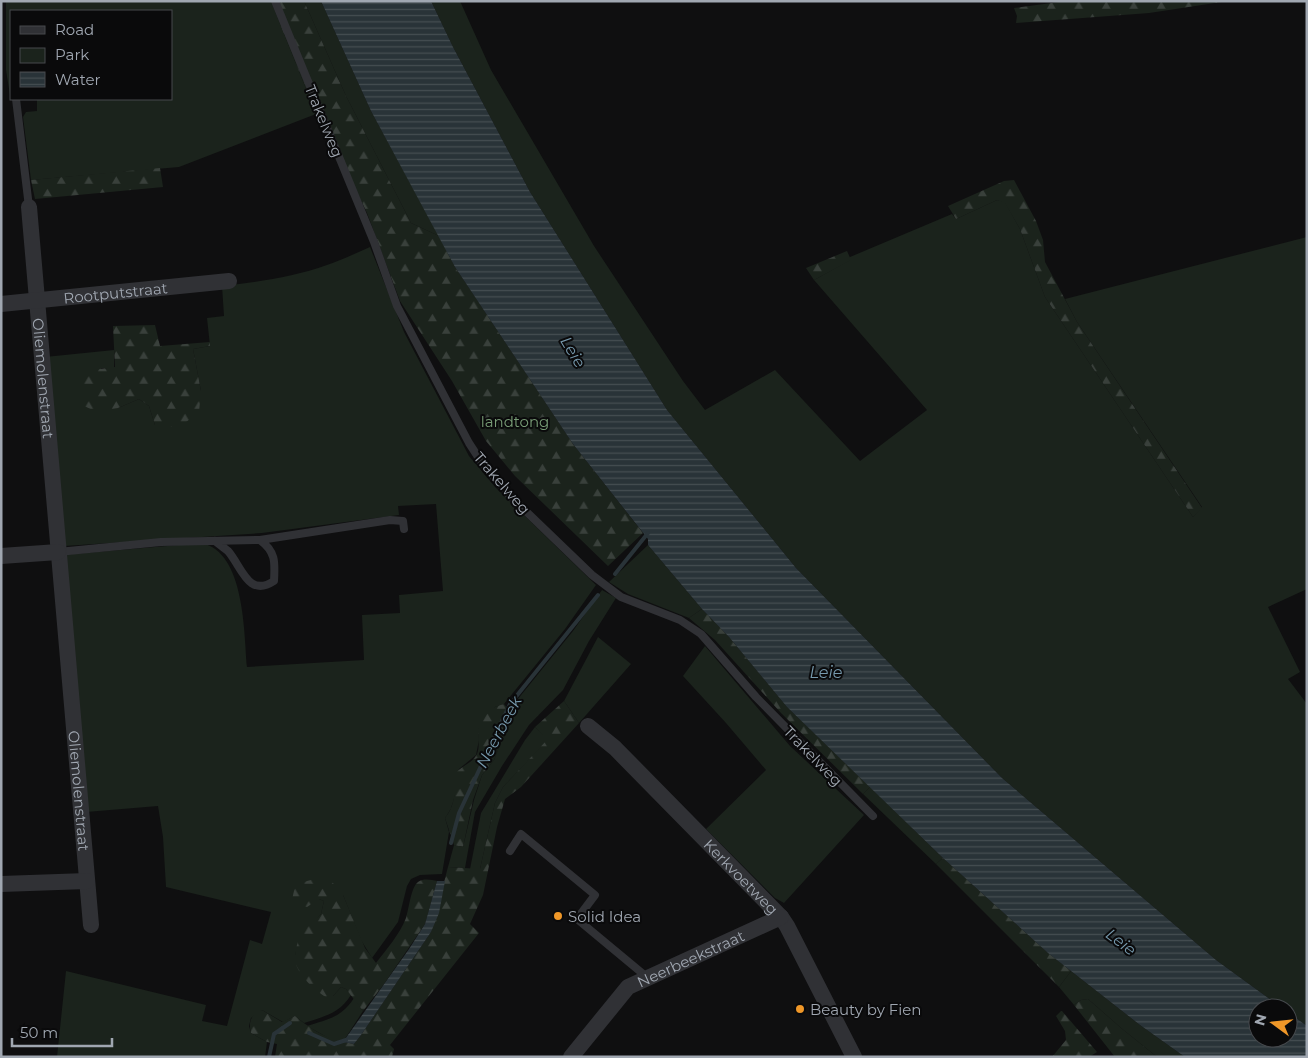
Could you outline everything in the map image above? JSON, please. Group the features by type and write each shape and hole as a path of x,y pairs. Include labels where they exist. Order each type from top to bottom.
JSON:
{"street":[{"name":"Oliemolenstraat","path":"29,207 91,925"},
{"name":"Rootputstraat","path":"1,304 229,281"},
{"path":"1,556 58,552"},
{"name":"Kerkvoetweg","path":"588,726 616,748 781,917 854,1057"},
{"path":"1,884 87,881"},
{"name":"Neerbeekstraat","path":"571,1057 628,987 781,917"}],"lane":[{"name":"Trakelweg","path":"275,1 374,242 398,306 469,443 482,463 509,495 592,576 621,597 680,620 701,634 756,696 873,816"},
{"path":"16,100 29,207"},
{"path":"58,552 161,542 260,540 390,520 403,521 404,529"},
{"path":"215,541 228,551 250,582 257,586 265,587 274,581 274,555 268,546 260,540"},
{"path":"510,851 520,834 595,896 577,919 648,978"}],"green space":[{"path":"6,1 271,1 316,114 179,167 31,180 23,117 26,112 37,111 37,100 172,100 172,10 10,10 10,95 6,70"},
{"name":"landtong","path":"271,1 304,1 346,96 411,223 439,236 455,267 573,444 643,533 608,566 515,476 486,441 452,381 400,301 367,213 327,129 317,117"},
{"path":"304,1 321,1 371,111 439,236 411,223 346,96"},
{"path":"431,1 460,1 491,70 594,246 683,381 705,410 775,370 860,461 927,410 814,280 850,260 850,257 952,214 956,219 997,200 1005,202 1020,229 1045,297 1193,517 1202,507 1077,322 1065,299 1307,237 1307,589 1268,607 1300,672 1288,679 1307,704 1307,1026 1298,1019 1298,998 1268,998 1216,960 1002,778 796,568 667,410 530,192 453,47"},
{"path":"1067,1 1228,1 1149,13 1016,23 1017,16 1014,8"},
{"path":"160,168 163,187 35,199 31,180"},
{"path":"1014,180 1036,221 1043,240 1045,262 1077,322 1202,508 1193,517 1045,297 1020,229 1005,203 997,200 956,219 948,206 1004,181"},
{"path":"370,247 404,332 469,456 496,488 596,585 565,629 504,704 495,707 478,729 479,740 476,755 459,769 453,801 445,818 449,832 442,874 420,875 411,879 407,886 398,922 372,958 361,940 343,895 319,899 324,901 321,914 299,941 295,955 333,996 341,987 346,989 351,995 342,1006 331,1014 304,1023 295,1016 283,1022 262,1010 251,1018 249,1026 251,1033 267,1042 265,1057 57,1057 66,971 206,1005 202,1021 227,1026 250,940 262,944 271,912 166,887 163,837 158,806 86,812 62,555 202,543 216,550 227,562 234,577 243,615 247,667 364,660 362,615 400,613 399,595 443,591 436,504 398,506 399,515 262,533 64,546 45,357 114,350 114,368 101,368 118,408 139,399 149,406 155,425 201,391 193,349 210,346 207,318 224,316 222,286 302,273 333,263"},
{"path":"847,251 851,260 814,280 806,268"},
{"path":"155,325 160,346 210,342 210,346 193,349 201,391 199,412 188,421 169,427 155,425 149,406 139,399 118,408 97,412 82,405 81,386 92,370 115,367 113,326"},
{"path":"648,545 702,609 689,618 628,594 609,582"},
{"path":"602,590 616,598 589,641 563,690 529,725 475,812 465,868 448,867 454,845 463,847 482,775 494,760 510,719 509,710 573,631"},
{"path":"702,609 729,637 787,707 870,787 863,794 781,713 715,640 689,618"},
{"path":"598,637 631,664 579,723 564,701"},
{"path":"705,646 790,746 864,815 784,903 775,898 706,829 766,770 683,676"},
{"path":"564,701 579,723 521,787 505,799 497,827 483,895 470,924 479,933 390,1045 394,1049 392,1057 275,1057 277,1044 267,1042 251,1033 251,1019 262,1010 282,1022 295,1016 322,1034 336,1040 354,1044 431,932 448,867 480,869 495,803 503,787 547,740 535,727"},
{"path":"504,704 509,710 510,719 494,760 482,775 473,800 463,847 454,845 445,818 453,802 456,773 473,760 477,754 479,745 478,730 483,716 495,707"},
{"path":"535,727 548,740 503,787 495,803 480,869 470,869 481,813 525,740"},
{"path":"870,787 943,858 936,864 863,794"},
{"path":"943,858 1047,952 1071,971 1059,987 936,864"},
{"path":"319,878 330,881 338,887 365,948 376,963 400,930 407,914 412,893 418,882 423,880 437,881 425,924 363,1011 346,989 341,987 333,996 327,998 306,980 296,962 295,956 303,922 306,917 316,919 321,914 324,901 319,899 307,907 297,904 292,900 295,886"},
{"path":"1071,971 1140,1025 1185,1057 1157,1057 1088,999 1081,1000 1074,1005 1059,987"},
{"path":"354,998 363,1011 343,1042 332,1040 307,1026 339,1014"},
{"path":"1088,999 1157,1057 1115,1057 1074,1005 1081,1000"},
{"path":"1061,1011 1097,1052 1089,1057 1052,1057 1066,1040 1065,1031 1056,1016"}],"water":[{"name":"Leie","path":"321,1 431,1 453,47 530,192 667,410 796,568 1002,778 1216,960 1268,998 1248,998 1248,1048 1298,1048 1298,1019 1307,1026 1307,1057 1185,1057 1140,1025 1048,953 943,858 787,707 729,637 702,609 648,545 648,539 573,444 455,267 371,111"},
{"path":"437,881 445,881 439,913 431,932 354,1044 343,1042 425,924"}],"waterway":[{"name":"Neerbeek","path":"615,574 648,533"},
{"name":"Neerbeek","path":"451,843 459,813 510,704 598,595"},
{"name":"Neerbeek","path":"269,1057 274,1034 290,1023"},
{"name":"Neerbeek","path":"309,1033 334,1044 346,1040"}],"place":[{"name":"Solid Idea","path":"558,916"},
{"name":"Beauty by Fien","path":"800,1009"}]}
